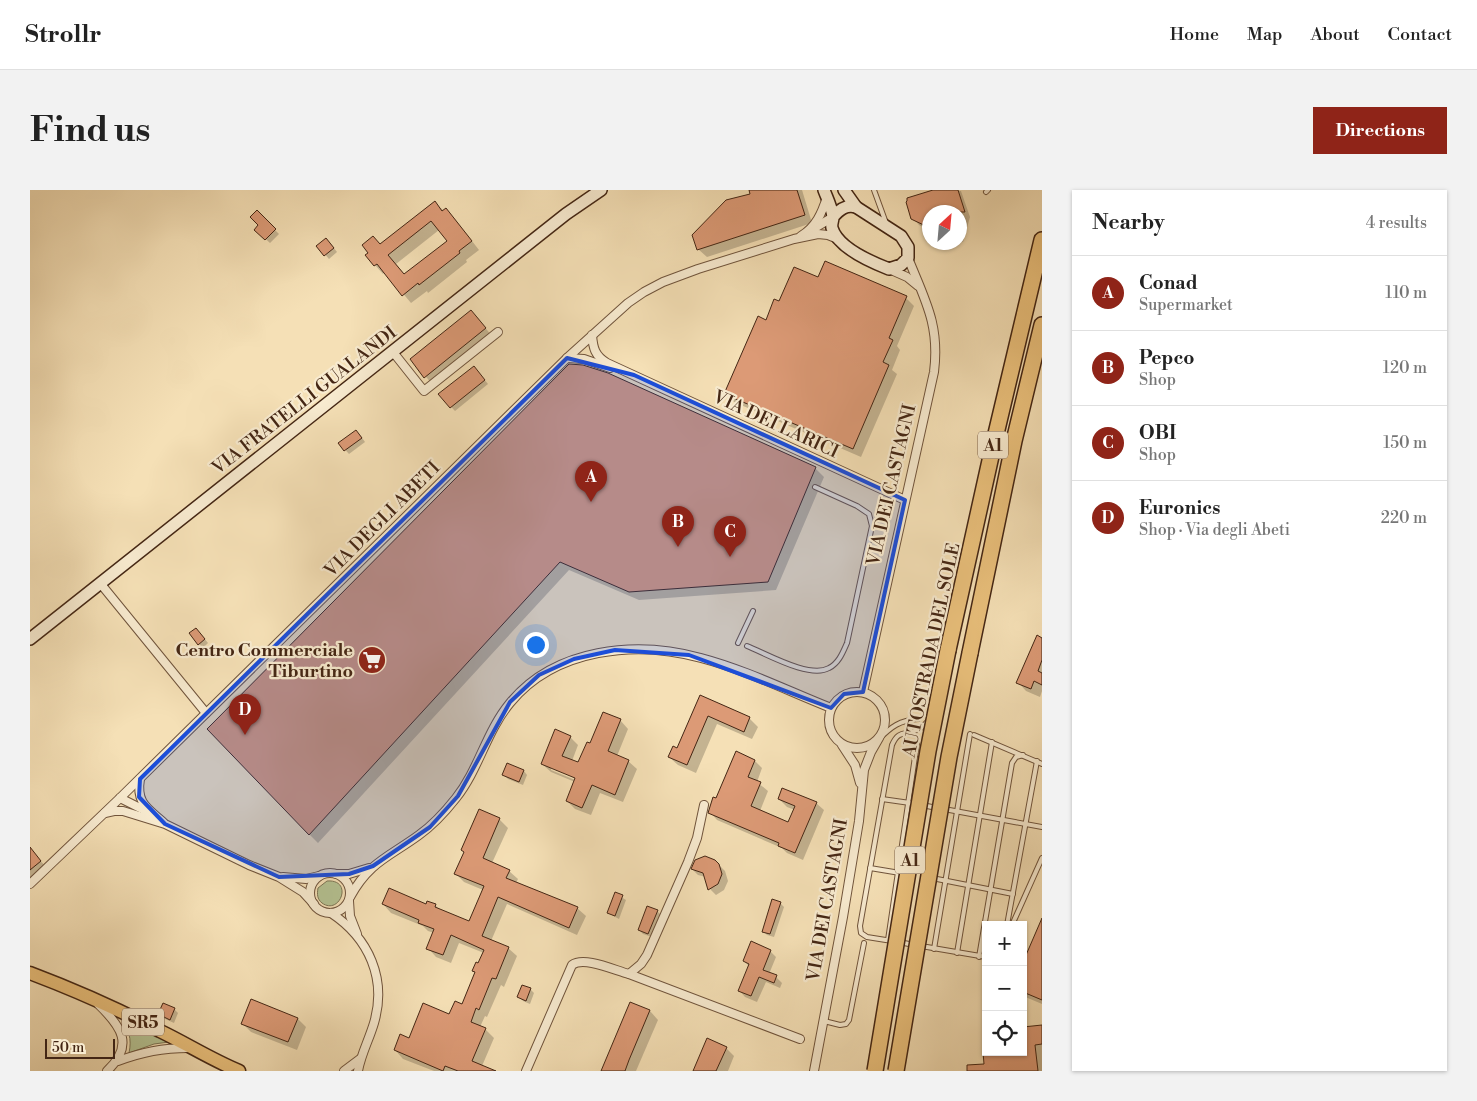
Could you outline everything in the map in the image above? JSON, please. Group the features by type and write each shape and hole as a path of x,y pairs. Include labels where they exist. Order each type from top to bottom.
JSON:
{"highway":[{"name":"AUTOSTRADA DEL SOLE","path":"875,1071 928,751 948,650 995,438 1042,240"},
{"name":"A1","path":"896,1071 949,757 1014,441 1042,325"}],"main road":[{"name":"SR5","path":"30,973 91,998 194,1048 226,1068 239,1071"}],"street":[{"name":"VIA FRATELLI GUALANDI","path":"30,639 566,214 601,190"},
{"name":"VIA DEI CASTAGNI","path":"814,1071 859,821 864,770 885,726 884,712 877,699 863,692 936,359 933,322 908,258 909,253 905,241 856,207 844,190"},
{"path":"826,193 833,217"},
{"name":"VIA DEGLI ABETI","path":"807,232 820,216 826,193"},
{"path":"856,207 850,205 839,210 833,217 831,226 834,234 847,247 867,260 907,277 920,287"},
{"name":"VIA DEGLI ABETI","path":"794,239 833,217"},
{"name":"VIA DEGLI ABETI","path":"30,884 140,779 585,341 628,303 663,282 794,239 818,234 828,235 841,241"},
{"path":"889,269 901,266 908,258"},
{"path":"393,352 424,391 498,332"},
{"name":"VIA DEI LARICI","path":"592,335 593,344 598,356 607,363 905,500"},
{"path":"585,341 584,351 595,363"},
{"name":"VIA DEI LARICI","path":"568,358 584,359 634,375"},
{"path":"100,583 206,714"},
{"path":"105,813 124,811 165,824 249,864 279,876 304,892 324,912 331,913 342,910 361,879 373,866 420,834 449,807 465,785 498,719 517,694 539,675 555,666 593,653 615,650 663,651 689,655 738,670 831,708"},
{"path":"861,798 860,778 855,765 849,754 832,733 829,725 829,716 836,700 844,694 863,692"},
{"path":"837,740 854,748 863,747 878,740"},
{"path":"140,779 139,792 141,801 165,824"},
{"path":"120,798 154,815"},
{"path":"629,974 641,964 650,950 694,846 704,805"},
{"path":"279,876 306,879 326,874 349,874 373,866"},
{"path":"314,904 311,891 313,884 326,874 346,880 349,886 350,916 372,962 379,987 375,1021 360,1059 358,1071"},
{"path":"331,913 359,938"},
{"path":"526,1071 572,965 578,961 586,961 629,974 800,1039"},
{"path":"30,966 43,978"},
{"path":"91,998 113,1020 121,1032 122,1050 118,1062"},
{"path":"108,1071 118,1062 160,1049 194,1048"},
{"path":"344,1071 360,1059"}],"lane":[{"path":"874,190 888,228"},
{"path":"747,646 815,672 832,666 848,643 872,526 869,514 857,506 815,487"},
{"path":"738,643 753,611"},
{"path":"878,740 894,724 918,718"},
{"path":"927,722 916,731 900,734 894,741 882,799 860,930 867,937 979,957 1012,763 1016,757 1023,755"},
{"path":"934,949 972,734 1042,764"},
{"path":"957,953 992,742"},
{"path":"888,940 917,743"},
{"path":"1009,921 1037,761"},
{"path":"882,799 1042,827"},
{"path":"1014,921 1042,858"},
{"path":"870,868 915,876"},
{"path":"924,877 1013,894"},
{"path":"824,1021 844,1025 850,1020 864,943"}],"highlighted area":[{"path":"567,358 634,375 905,500 863,692 844,694 831,708 689,655 615,650 574,659 539,675 510,702 458,796 430,827 373,866 349,874 279,877 165,824 139,797 140,779"}],"green space":[{"path":"327,881 340,885 342,891 339,901 334,905 328,906 318,898 318,888"},
{"path":"120,1017 169,1042 154,1044 129,1053 129,1034"}],"building":[{"path":"749,190 797,190 805,215 697,250 692,235 726,200 750,194"},
{"path":"933,190 958,190 963,205 922,205 922,224 911,219 906,202 907,198"},
{"path":"435,201 442,211 446,208 472,241 459,251 460,253 402,296 377,264 374,266 365,255 368,253 362,245 373,236 380,244","holes":["431,221 447,241 404,274 388,255"]},
{"path":"257,210 276,229 265,240 254,230 258,225 250,217"},
{"path":"326,238 334,248 324,256 316,246"},
{"path":"825,261 907,296 889,338 893,340 883,362 889,365 853,449 724,394 758,316 766,320 774,299 779,301 794,267 818,277"},
{"path":"471,310 486,328 424,378 410,359"},
{"name":"Centro Commerciale Tiburtino","path":"569,364 583,365 608,373 816,467 768,582 629,592 560,562 309,835 207,729"},
{"path":"474,366 485,380 450,408 438,394"},
{"path":"356,430 362,438 344,451 338,443"},
{"path":"196,628 205,639 198,645 189,633"},
{"path":"1037,635 1042,638 1042,660 1038,671 1042,673 1042,685 1034,681 1031,689 1016,683"},
{"path":"700,695 750,717 744,732 708,716 687,765 668,757 673,746 677,748"},
{"path":"603,712 621,719 608,751 629,760 615,795 592,785 582,808 566,801 575,778 541,764 555,729 571,736 562,756 578,762 587,742 590,743"},
{"path":"736,751 755,760 748,777 761,782 751,806 788,822 795,806 778,799 782,788 817,802 795,853 778,846 779,843 708,813 713,797 716,798"},
{"path":"507,763 524,770 519,782 502,775"},
{"path":"479,809 500,818 483,858 510,870 506,878 578,907 569,928 498,897 482,936 509,947 496,979 492,978 479,1010 476,1008 471,1022 486,1028 472,1061 496,1071 458,1071 445,1066 443,1071 394,1050 400,1034 409,1038 423,1003 449,1014 455,1001 462,1004 475,972 472,971 484,950 451,935 443,955 426,949 434,929 418,923 419,920 382,904 389,888 426,904 427,901 436,904 435,907 469,921 484,886 454,874 464,852 461,850"},
{"path":"30,847 41,861 30,870"},
{"path":"705,856 719,864 722,874 718,884 708,890 703,873 691,869 695,860"},
{"path":"615,892 623,895 615,916 607,913"},
{"path":"772,899 781,902 770,934 762,932"},
{"path":"647,906 658,910 648,934 638,930"},
{"path":"1042,918 1042,1000 1027,994 1027,953"},
{"path":"751,941 771,950 763,970 777,975 774,983 759,977 751,996 738,991 749,964 743,961"},
{"path":"522,985 531,988 526,1001 517,997"},
{"path":"251,999 298,1018 288,1042 241,1024"},
{"path":"630,1002 650,1010 625,1071 601,1071"},
{"path":"163,1003 175,1008 170,1020 158,1014"},
{"path":"1042,1025 1042,1044 1035,1045 1038,1071 967,1071 967,1065 984,1064 983,1056 1027,1056 1027,1027"},
{"path":"707,1038 727,1047 716,1071 693,1071"}],"place":[{"name":"Conad","path":"591,502"},
{"name":"Pepco","path":"678,547"},
{"name":"OBI","path":"730,557"},
{"name":"Centro Commerciale Tiburtino","path":"372,660"},
{"name":"Euronics","path":"245,735"}]}
